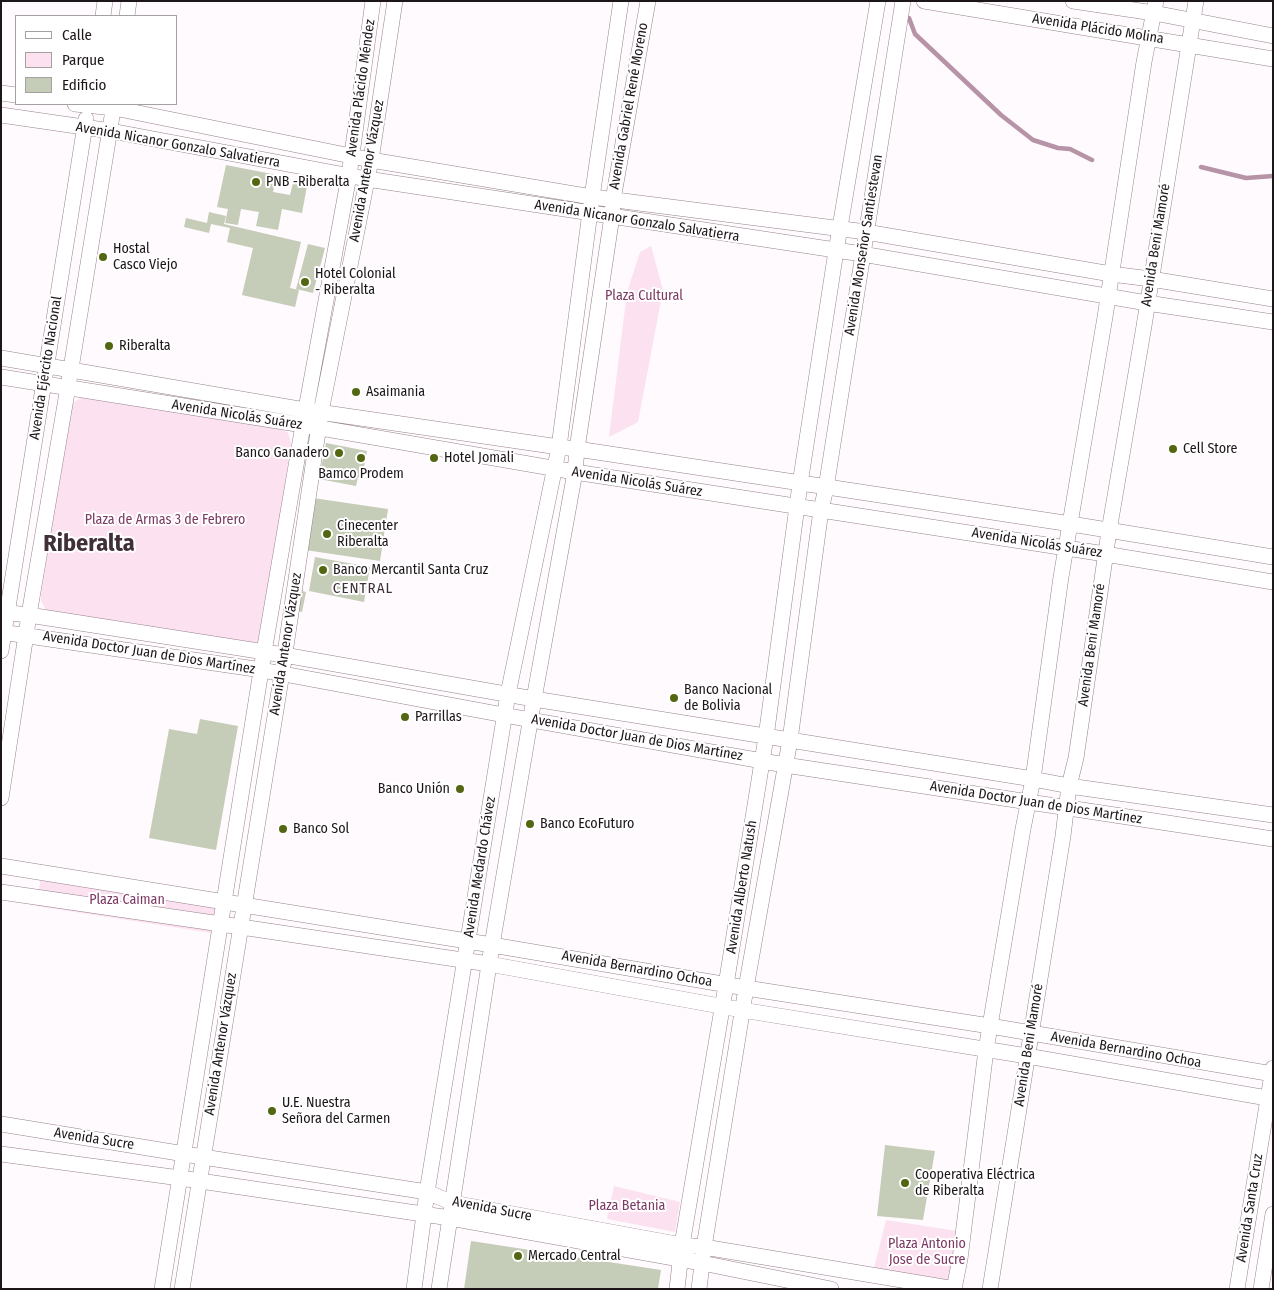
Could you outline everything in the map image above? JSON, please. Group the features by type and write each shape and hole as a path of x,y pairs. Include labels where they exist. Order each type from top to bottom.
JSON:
{"street":[{"path":"103,15 105,1"},
{"path":"127,15 129,1"},
{"name":"Avenida Plácido Méndez","path":"304,418 349,176 373,1"},
{"name":"Avenida Antenor Vázquez","path":"182,1289 282,674 321,412 371,160 395,1"},
{"name":"Avenida Gabriel René Moreno","path":"559,448 592,198 621,1"},
{"name":"Avenida Gabriel René Moreno","path":"577,449 613,200 648,1"},
{"name":"Avenida Monseñor Santiestevan","path":"800,484 836,251 878,1"},
{"name":"Avenida Monseñor Santiestevan","path":"826,488 903,1"},
{"name":"Avenida Plácido Molina","path":"924,1 1273,59"},
{"name":"Avenida Plácido Molina","path":"1073,1 1154,7 1193,21 1273,36"},
{"name":"Avenida Beni Mamoré","path":"990,1289 1069,786 1076,758 1105,554 1196,1"},
{"path":"954,1289 960,1259 986,1050 1033,779 1066,548 1154,7"},
{"path":"1,93 15,95"},
{"name":"Avenida Ejército Nacional","path":"1,651 4,612 85,128 84,105"},
{"name":"Avenida Nicanor Gonzalo Salvatierra","path":"99,105 114,106 371,160 592,198 840,228 1111,274 1273,299"},
{"name":"Avenida Ejército Nacional","path":"1,798 29,615 114,106"},
{"name":"Avenida Nicanor Gonzalo Salvatierra","path":"1,115 111,131 367,179 862,254 1108,297 1273,322"},
{"name":"Avenida Nicolás Suárez","path":"1,358 46,365 304,418 319,428 554,469 1105,554 1273,582"},
{"name":"Avenida Nicolás Suárez","path":"1,377 304,418 321,412 1070,524 1273,557"},
{"name":"Avenida Antenor Vázquez","path":"162,1289 264,652 304,418"},
{"name":"Avenida Medardo Chávez","path":"414,1289 427,1192 508,694 559,448"},
{"name":"Avenida Medardo Chávez","path":"439,1289 492,945 575,472 577,449"},
{"name":"Avenida Alberto Natush","path":"677,1289 681,1252 766,737 800,484"},
{"name":"Avenida Alberto Natush","path":"699,1289 742,1010 790,740 821,510 826,488"},
{"name":"Avenida Doctor Juan de Dios Martínez","path":"4,612 284,655 534,700 1069,786 1273,815"},
{"name":"Avenida Doctor Juan de Dios Martínez","path":"3,632 262,670 531,720 762,760 1273,840"},
{"name":"Avenida Bernardino Ochoa","path":"1,866 1272,1072"},
{"name":"Avenida Bernardino Ochoa","path":"1,892 489,964 742,1010 1270,1098"},
{"name":"Avenida Santa Cruz","path":"1237,1289 1270,1098 1272,1072"},
{"name":"Avenida Sucre","path":"1,1124 427,1192 453,1203 681,1252 702,1262 832,1289"},
{"name":"Avenida Sucre","path":"1,1154 180,1178 681,1252 704,1247 954,1289"},
{"name":"Avenida Santa Cruz","path":"1261,1289 1273,1214"}],"green space":[{"name":"Plaza Cultural","path":"651,246 663,290 638,422 609,437 627,292 640,252"},
{"name":"Plaza de Armas 3 de Febrero","path":"82,397 279,427 288,433 291,443 262,637 258,641 253,644 52,613 46,610 41,601 41,595 70,409 73,403"},
{"name":"Plaza Caiman","path":"43,866 218,894 212,933 36,906"},
{"name":"Plaza Betania","path":"614,1186 680,1202 675,1232 607,1219"},
{"name":"Plaza Antonio Jose de Sucre","path":"886,1220 957,1231 948,1282 874,1268"}],"building":[{"path":"226,165 277,175 273,192 290,195 293,183 307,186 302,213 282,209 278,230 256,226 259,212 241,209 238,225 225,223 228,209 217,207"},
{"path":"209,212 226,216 224,224 301,242 290,288 299,290 295,307 242,295 253,248 227,242 230,228 211,224 209,233 184,227 186,218 207,223"},
{"path":"308,244 325,248 313,293 296,289"},
{"path":"326,443 367,451 362,478 358,477 356,486 319,479"},
{"path":"313,498 388,509 380,561 305,550"},
{"path":"315,557 370,567 364,602 309,591"},
{"path":"297,590 306,592 302,612 293,610"},
{"path":"200,719 238,726 216,850 149,838 169,729 197,734"},
{"name":"Cooperativa Eléctrica de Riberalta","path":"885,1145 935,1151 923,1220 877,1216"},
{"name":"Mercado Central","path":"471,1241 661,1270 658,1289 464,1289"}],"waterway":[{"path":"909,18 915,34 1001,115 1033,140 1058,148 1070,149 1092,160"},
{"path":"1201,167 1246,178 1273,176"}],"place":[{"name":"PNB -Riberalta","path":"256,182"},
{"name":"Hostal Casco Viejo","path":"103,257"},
{"name":"Hotel Colonial - Riberalta","path":"305,282"},
{"name":"Riberalta","path":"109,346"},
{"name":"Asaimania","path":"356,392"},
{"name":"Cell Store","path":"1173,449"},
{"name":"Banco Ganadero","path":"339,453"},
{"name":"Bamco Prodem","path":"361,458"},
{"name":"Hotel Jomali","path":"434,458"},
{"name":"Cinecenter Riberalta","path":"327,534"},
{"name":"Banco Mercantil Santa Cruz","path":"323,570"},
{"name":"Banco Nacional de Bolivia","path":"674,698"},
{"name":"Parrillas","path":"405,717"},
{"name":"Banco Unión","path":"460,789"},
{"name":"Banco EcoFuturo","path":"530,824"},
{"name":"Banco Sol","path":"283,829"},
{"name":"U.E. Nuestra Señora del Carmen","path":"272,1111"},
{"name":"Cooperativa Eléctrica de Riberalta","path":"905,1183"},
{"name":"Mercado Central","path":"518,1256"}],"district":[{"name":"Riberalta","path":"89,544"},
{"name":"CENTRAL","path":"363,589"}]}
